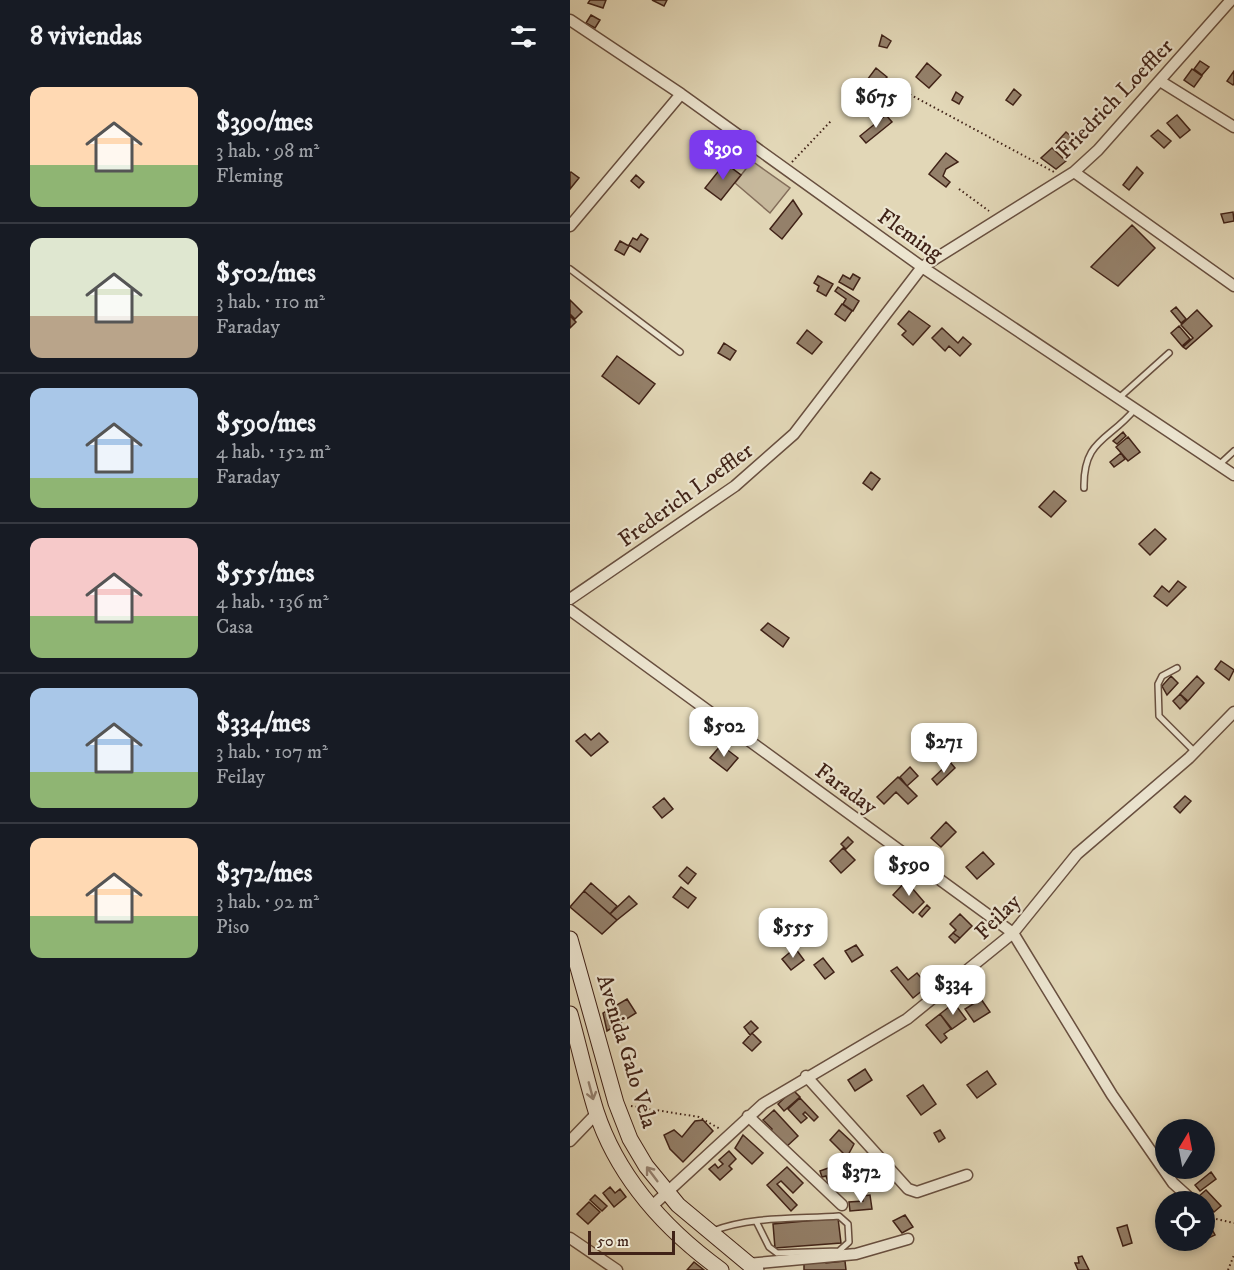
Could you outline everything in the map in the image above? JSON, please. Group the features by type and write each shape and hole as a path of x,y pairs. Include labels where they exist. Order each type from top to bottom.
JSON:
{"main road":[{"name":"Avenida Galo Vela","path":"570,939 616,1103 630,1139 666,1192 709,1233 752,1267"},
{"name":"Avenida Galo Vela","path":"570,1014 597,1113 623,1167 651,1207 671,1230 721,1270"}],"street":[{"name":"Friedrich Loeffler","path":"922,267 1001,220 1069,175 1098,150 1231,0"},
{"name":"Fleming","path":"570,20 681,94 922,267 1234,475"},
{"path":"1160,81 1234,127"},
{"path":"570,226 681,94"},
{"path":"1069,175 1234,286"},
{"name":"Frederich Loeffler","path":"570,599 735,486 794,434 922,267"},
{"name":"Faraday","path":"570,610 1013,933 1112,1095 1173,1183 1182,1191"},
{"name":"Feilay","path":"651,1207 748,1116 806,1076 907,1019 1013,933 1077,854 1195,752 1234,712"},
{"path":"806,1076 908,1189 917,1192 967,1175"},
{"path":"570,1141 597,1113"},
{"path":"748,1116 842,1205"},
{"path":"570,1239 617,1270"},
{"path":"752,1267 856,1254 908,1239"}],"lane":[{"path":"570,269 680,352"},
{"path":"1120,397 1169,353"},
{"path":"1084,488 1083,469 1087,456 1136,408"},
{"path":"1220,464 1234,451"},
{"path":"1178,668 1162,676 1158,684 1159,716 1195,752"},
{"path":"709,1233 737,1224 757,1222 839,1216 848,1224 849,1242 839,1251 777,1253 769,1247 757,1222"}],"path":[{"path":"898,88 1069,175"},
{"path":"786,168 831,121"},
{"path":"959,189 1001,220"},
{"path":"616,1103 699,1117 728,1136"},
{"path":"1215,1219 1234,1223"},
{"path":"1228,1270 1234,1255"}],"shaded area":[{"path":"752,161 790,188 770,213 735,183"}],"building":[{"path":"590,0 606,0 603,8 588,3"},
{"path":"652,0 667,0 664,6"},
{"path":"591,15 600,20 595,28 586,23"},
{"path":"882,35 891,41 887,48 879,46"},
{"path":"1200,61 1209,67 1202,75 1194,69"},
{"path":"927,63 941,75 929,88 916,77"},
{"path":"876,68 887,77 877,88 867,80"},
{"path":"1192,69 1202,76 1194,87 1184,80"},
{"path":"1234,71 1234,83 1233,85 1227,81"},
{"path":"1014,89 1021,95 1013,105 1006,100"},
{"path":"956,92 963,97 959,104 952,100"},
{"path":"872,98 885,112 877,120 864,106"},
{"path":"886,115 892,122 866,143 860,136"},
{"path":"1177,115 1190,130 1180,138 1167,123"},
{"path":"1158,130 1171,141 1164,148 1151,136"},
{"path":"1066,132 1072,137 1062,148 1056,143"},
{"path":"1052,148 1066,161 1056,169 1041,158"},
{"path":"946,153 958,162 946,169 943,176 950,182 946,187 929,174"},
{"path":"725,163 741,175 721,200 705,188"},
{"path":"1137,167 1143,173 1129,190 1123,185"},
{"path":"570,173 579,178 570,189"},
{"path":"636,175 644,182 639,188 631,181"},
{"path":"793,200 802,214 782,239 770,229"},
{"path":"1233,212 1234,221 1224,223 1221,214"},
{"path":"1132,225 1155,248 1118,286 1091,267"},
{"path":"641,234 648,239 640,252 629,245 633,238 637,240"},
{"path":"620,241 629,246 624,255 615,250"},
{"path":"853,274 860,278 853,290 839,282 843,275 850,279"},
{"path":"818,276 833,284 826,296 817,291 819,286 814,283"},
{"path":"838,287 859,301 853,311 843,304 846,299 835,291"},
{"path":"570,300 582,312 575,319 570,314"},
{"path":"842,304 852,311 845,321 835,314"},
{"path":"1176,307 1186,319 1181,323 1171,311"},
{"path":"1197,310 1212,326 1186,349 1183,347 1193,338 1181,325"},
{"path":"909,311 930,326 913,345 902,335 906,331 898,324"},
{"path":"570,316 576,322 570,328"},
{"path":"1179,326 1190,339 1182,346 1171,333"},
{"path":"942,328 958,343 963,337 971,344 960,356 949,346 945,351 932,338"},
{"path":"807,330 822,342 812,354 797,343"},
{"path":"724,343 736,351 730,360 718,353"},
{"path":"617,356 655,384 639,404 602,376"},
{"path":"1123,432 1126,436 1117,444 1113,441"},
{"path":"1128,437 1140,452 1128,461 1116,447"},
{"path":"1121,453 1125,459 1114,467 1110,462"},
{"path":"871,472 880,479 872,490 863,483"},
{"path":"1054,491 1066,501 1051,517 1039,507"},
{"path":"1155,529 1166,539 1150,555 1139,544"},
{"path":"1178,581 1186,587 1167,606 1154,596 1162,586 1169,592"},
{"path":"768,623 789,638 783,647 761,630"},
{"path":"1221,661 1234,670 1229,680 1215,669"},
{"path":"1171,676 1178,683 1167,695 1162,686"},
{"path":"1197,676 1204,683 1188,701 1180,694"},
{"path":"1180,694 1187,702 1180,709 1173,701"},
{"path":"599,733 608,742 591,756 576,741 585,734 591,740"},
{"path":"721,745 738,758 727,771 710,758"},
{"path":"950,762 955,768 937,785 932,779"},
{"path":"910,767 918,776 907,786 900,777"},
{"path":"898,777 917,796 908,804 896,792 884,804 877,797"},
{"path":"1185,796 1191,801 1180,813 1174,807"},
{"path":"664,798 673,809 662,818 653,807"},
{"path":"946,822 956,832 941,847 931,838"},
{"path":"848,837 853,842 846,849 841,844"},
{"path":"843,848 855,860 841,873 830,861"},
{"path":"983,852 994,864 977,879 966,867"},
{"path":"687,867 696,874 688,884 679,876"},
{"path":"906,881 924,902 913,913 893,895"},
{"path":"591,883 617,906 610,914 584,891"},
{"path":"681,887 696,898 688,908 673,897"},
{"path":"584,891 617,920 602,934 570,907"},
{"path":"629,896 637,904 617,920 610,914"},
{"path":"927,905 930,908 922,917 919,914"},
{"path":"960,914 972,926 960,938 953,933 956,930 950,924"},
{"path":"953,933 960,938 955,943 949,937"},
{"path":"856,945 863,955 852,962 845,951"},
{"path":"795,948 804,960 791,970 782,959"},
{"path":"823,958 834,972 825,979 814,965"},
{"path":"897,967 908,980 917,973 928,986 913,998 891,971"},
{"path":"627,999 636,1013 607,1031 603,1013"},
{"path":"981,999 990,1012 974,1022 965,1009"},
{"path":"954,1003 966,1019 952,1029 940,1014"},
{"path":"940,1014 951,1029 944,1034 947,1038 941,1043 926,1025"},
{"path":"751,1021 758,1028 750,1035 744,1027"},
{"path":"752,1033 761,1042 752,1051 743,1043"},
{"path":"865,1069 872,1080 855,1091 848,1080"},
{"path":"987,1071 996,1084 977,1098 967,1085"},
{"path":"923,1085 936,1104 921,1115 907,1096"},
{"path":"793,1090 800,1097 784,1111 778,1104"},
{"path":"800,1098 818,1117 814,1121 805,1112 803,1114 807,1118 801,1123 788,1109"},
{"path":"774,1110 798,1136 785,1148 769,1132 772,1129 763,1120"},
{"path":"703,1120 713,1131 683,1162 670,1149 664,1135 674,1130 682,1137 695,1121"},
{"path":"839,1130 854,1144 847,1157 830,1140"},
{"path":"940,1130 945,1138 939,1142 934,1133"},
{"path":"743,1135 763,1153 752,1164 735,1148"},
{"path":"729,1151 736,1159 729,1166 732,1169 720,1180 709,1169 715,1164 718,1168 723,1164 719,1160"},
{"path":"848,1161 859,1176 829,1185 826,1176 822,1177 820,1171"},
{"path":"787,1167 803,1183 793,1193 781,1181 777,1184 797,1205 791,1211 767,1185"},
{"path":"1202,1179 1216,1179 1200,1191 1195,1185"},
{"path":"610,1187 615,1193 620,1189 626,1197 614,1207 603,1193"},
{"path":"595,1195 607,1206 602,1211 590,1200"},
{"path":"870,1195 872,1209 850,1211 849,1202 863,1201 863,1196"},
{"path":"1215,1200 1221,1206 1215,1211"},
{"path":"589,1202 600,1212 588,1224 577,1214"},
{"path":"905,1215 913,1227 902,1233 893,1221"},
{"path":"838,1218 841,1243 775,1248 773,1224"},
{"path":"1127,1225 1132,1243 1123,1246 1117,1228"},
{"path":"1082,1256 1089,1270 1078,1270 1075,1263 1079,1263 1078,1257"},
{"path":"825,1261 826,1263 845,1261 846,1270 804,1270 804,1264"},
{"path":"694,1262 704,1270 687,1270"}]}
